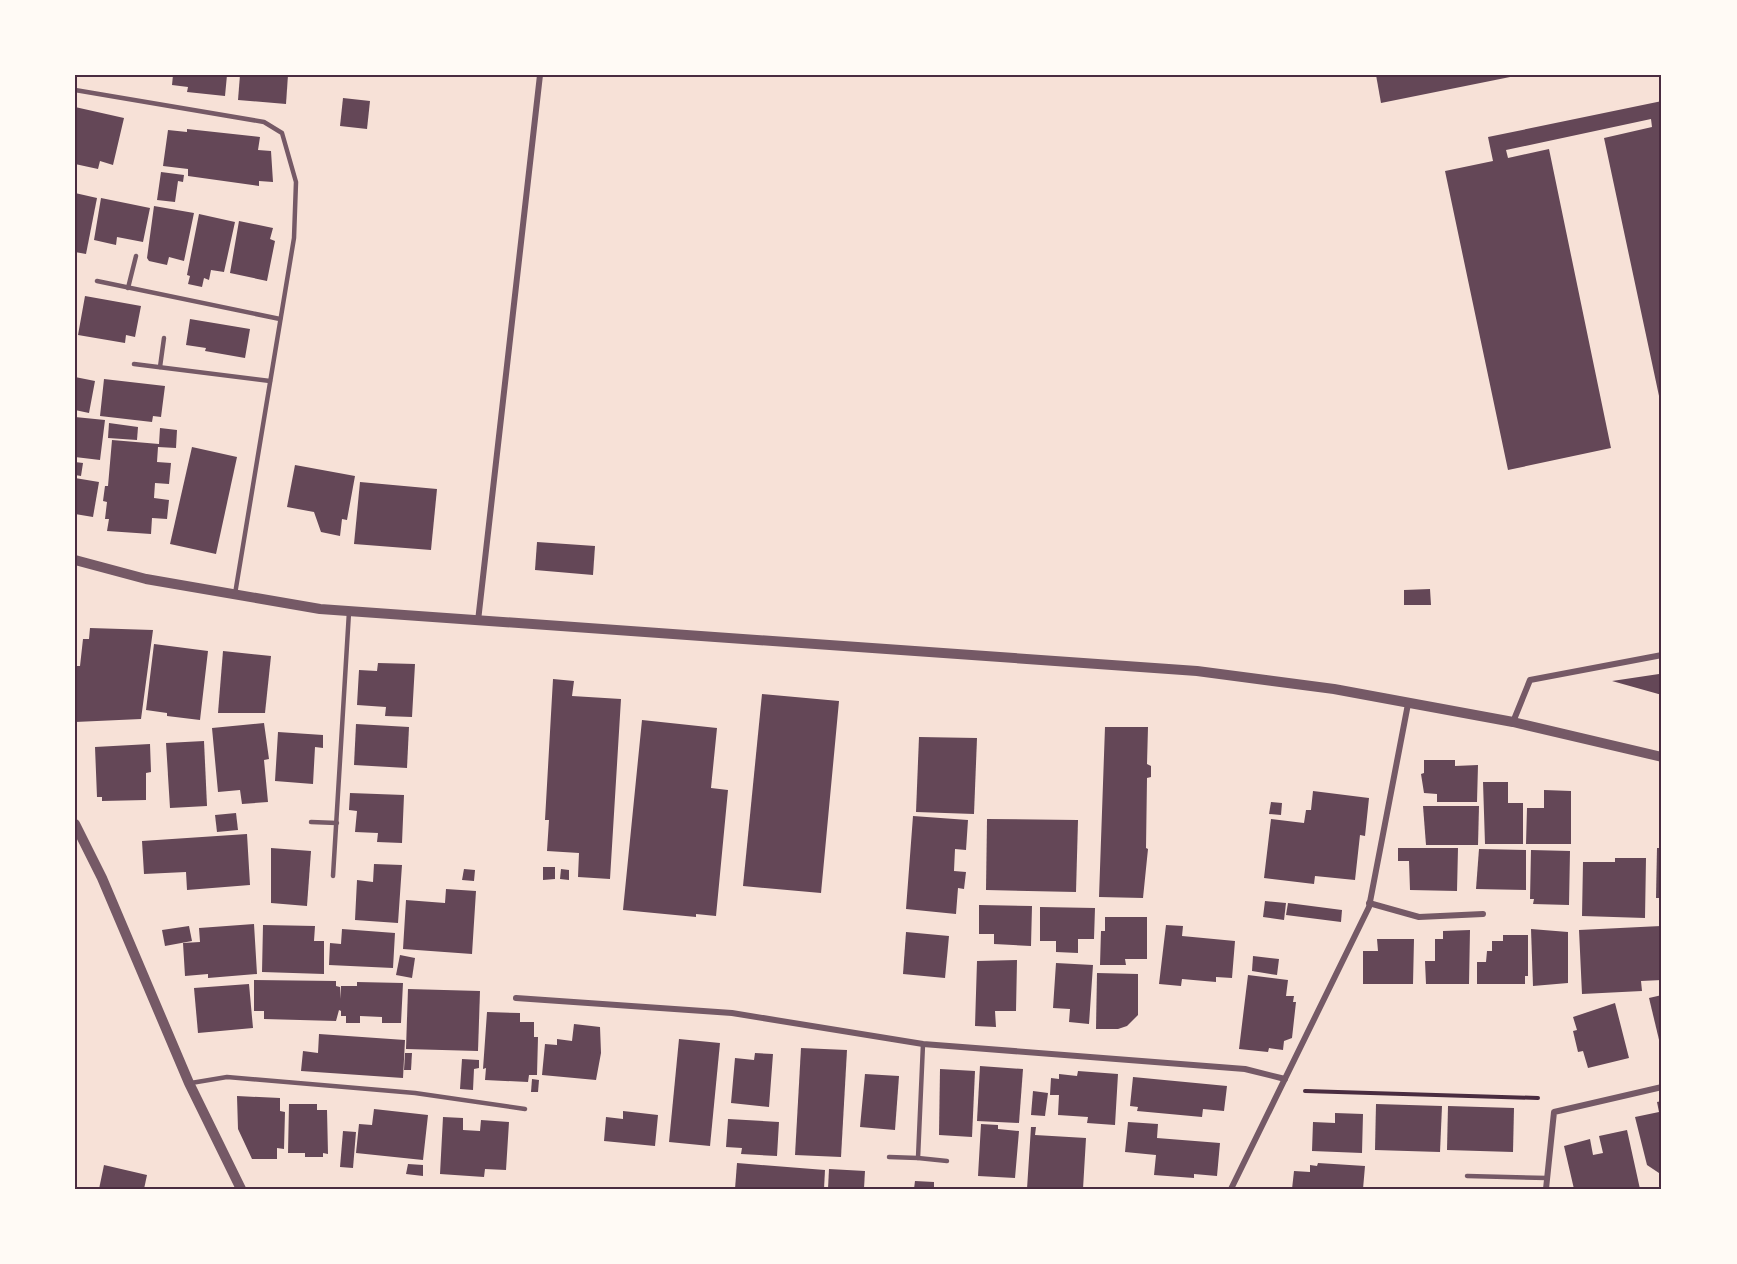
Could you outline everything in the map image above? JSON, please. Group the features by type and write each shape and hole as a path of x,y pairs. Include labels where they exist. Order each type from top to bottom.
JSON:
{"street":[{"path":"478,622 540,75"},
{"path":"75,560 146,579 234,596 349,611 478,622 1197,671 1334,689 1513,722 1662,757"},
{"path":"1513,722 1530,680 1662,655"},
{"path":"1231,1189 1369,903 1408,704"},
{"path":"75,824 102,878 189,1083 241,1189"},
{"path":"1369,903 1419,917 1483,914"},
{"path":"516,999 732,1013 923,1044 1245,1069 1285,1078"},
{"path":"1546,1189 1554,1112 1662,1087"}],"lane":[{"path":"75,90 264,122 282,133 296,182 294,238 234,596"},
{"path":"128,288 136,256"},
{"path":"98,281 280,319"},
{"path":"160,367 164,338"},
{"path":"134,364 270,381"},
{"path":"333,876 349,611"},
{"path":"311,822 337,823"},
{"path":"918,1158 923,1044"},
{"path":"189,1083 239,1078 415,1093 525,1109"},
{"path":"889,1157 947,1161"},
{"path":"1467,1176 1547,1178"}],"path":[{"path":"1279,1090 1540,1098 1554,1112"}],"building":[{"path":"173,75 227,75 225,96 187,92 188,87 172,85"},
{"path":"240,75 288,75 286,104 238,100"},
{"path":"1376,75 1515,75 1515,76 1381,103"},
{"path":"343,98 370,101 367,129 340,126"},
{"path":"1662,101 1662,410 1604,138 1652,127 1651,119 1506,150 1508,158 1549,149 1611,448 1508,470 1445,171 1493,161 1488,137"},
{"path":"75,107 124,118 113,165 100,161 98,169 75,164"},
{"path":"187,129 260,137 258,150 271,151 273,182 259,181 259,186 188,176 188,169 163,166 168,130 187,132"},
{"path":"161,172 184,175 183,182 178,181 175,202 157,200"},
{"path":"75,193 97,198 86,254 75,252"},
{"path":"101,198 150,208 143,242 117,237 116,245 94,240"},
{"path":"154,206 194,213 184,261 169,257 167,265 149,261 147,258"},
{"path":"199,214 235,222 224,272 211,270 209,280 204,278 202,287 188,284 190,276 187,275"},
{"path":"239,221 273,228 270,239 275,241 267,281 230,273"},
{"path":"85,296 141,306 135,337 126,335 125,343 78,335"},
{"path":"190,319 250,329 245,358 186,345"},
{"path":"75,377 95,381 89,413 75,410"},
{"path":"104,379 165,386 161,417 153,416 152,422 100,416"},
{"path":"75,417 105,420 100,460 75,457"},
{"path":"109,423 138,427 137,440 108,438"},
{"path":"160,428 177,430 176,448 158,447 157,462 171,463 169,484 155,483 154,498 169,500 167,519 152,518 151,534 107,531 109,519 105,519 107,502 103,501 105,486 108,486 112,440 159,444"},
{"path":"192,447 237,457 216,554 170,544"},
{"path":"75,462 83,463 81,476 75,475"},
{"path":"295,465 355,476 347,520 342,519 340,536 321,532 314,512 287,507"},
{"path":"75,478 99,482 93,517 75,514"},
{"path":"360,482 437,489 431,550 354,544"},
{"path":"537,542 595,546 593,575 535,570"},
{"path":"1430,589 1431,605 1404,605 1404,590"},
{"path":"90,628 153,630 141,719 75,722 75,666 80,666 83,639 89,639"},
{"path":"154,644 208,651 200,720 167,716 167,713 146,710"},
{"path":"223,651 271,656 265,713 218,713"},
{"path":"378,663 415,664 412,717 385,716 386,707 357,705 359,670 377,671"},
{"path":"1662,669 1662,695 1612,681 1659,674 1659,670"},
{"path":"553,679 574,681 572,696 621,699 610,879 578,877 579,853 547,851 549,820 545,820"},
{"path":"762,694 839,701 821,893 743,886"},
{"path":"642,720 717,728 711,788 728,790 716,916 696,914 696,917 623,910"},
{"path":"264,723 269,759 264,760 268,802 242,804 240,790 218,792 212,728"},
{"path":"356,724 409,727 407,768 354,765"},
{"path":"1105,727 1148,727 1147,764 1151,766 1151,777 1147,778 1146,848 1148,849 1143,898 1099,897"},
{"path":"278,732 323,735 323,748 315,747 313,784 275,781"},
{"path":"919,737 977,738 974,814 916,812"},
{"path":"204,741 207,806 170,808 166,743"},
{"path":"150,744 151,772 146,773 146,800 102,801 102,797 97,797 95,747"},
{"path":"1424,760 1455,760 1455,766 1478,765 1477,802 1437,802 1437,794 1424,793 1421,774 1424,773"},
{"path":"1483,782 1508,782 1508,803 1523,803 1523,844 1485,844"},
{"path":"1544,790 1571,791 1571,844 1526,844 1527,808 1544,808"},
{"path":"1313,791 1369,798 1365,836 1360,835 1355,880 1315,876 1314,884 1264,878 1271,819 1304,823 1306,810 1311,810"},
{"path":"350,793 404,795 402,843 377,842 378,833 355,832 357,811 349,810"},
{"path":"1271,802 1282,803 1281,815 1269,814"},
{"path":"1423,806 1479,806 1478,845 1426,845"},
{"path":"236,813 238,830 217,832 215,815"},
{"path":"913,816 968,820 966,850 955,849 954,871 966,872 964,889 958,888 956,914 906,909"},
{"path":"987,819 1078,820 1076,892 986,890"},
{"path":"247,834 250,885 187,890 186,872 144,874 142,841"},
{"path":"271,848 311,851 307,906 271,903"},
{"path":"1398,848 1458,848 1457,891 1410,890 1409,861 1398,861"},
{"path":"1657,848 1662,848 1662,898 1656,898"},
{"path":"1479,849 1526,850 1526,890 1476,889"},
{"path":"1531,850 1570,851 1569,905 1533,904 1534,899 1530,899"},
{"path":"1615,858 1646,858 1645,918 1582,916 1583,862 1615,862"},
{"path":"374,864 402,865 398,923 355,920 357,880 373,882"},
{"path":"543,867 555,867 555,879 543,880"},
{"path":"464,869 475,870 474,881 462,880"},
{"path":"561,869 569,870 569,880 560,879"},
{"path":"446,889 476,891 472,954 403,949 406,900 445,903"},
{"path":"1265,901 1286,903 1284,920 1263,917"},
{"path":"1288,903 1342,910 1341,922 1286,915"},
{"path":"979,905 1032,906 1031,946 994,944 994,934 979,934"},
{"path":"1040,907 1095,908 1094,939 1078,939 1078,953 1056,952 1056,941 1040,941"},
{"path":"1105,917 1147,917 1147,959 1125,959 1126,965 1100,965 1101,931 1105,931"},
{"path":"254,924 257,974 208,978 208,974 185,976 183,943 200,942 199,928"},
{"path":"263,925 315,926 314,941 324,941 324,974 262,972"},
{"path":"1166,925 1183,926 1182,936 1235,941 1232,978 1216,977 1216,982 1182,979 1181,986 1159,984"},
{"path":"189,926 192,941 165,946 162,930"},
{"path":"1661,926 1662,980 1641,981 1642,991 1582,994 1579,930"},
{"path":"342,929 395,933 393,968 329,965 330,943 341,944"},
{"path":"1531,929 1568,932 1568,983 1533,986"},
{"path":"1470,930 1469,984 1426,984 1425,961 1435,961 1435,939 1443,939 1443,931"},
{"path":"906,932 949,936 945,978 903,974"},
{"path":"1503,935 1528,935 1528,976 1525,976 1525,984 1477,984 1477,962 1486,962 1487,951 1492,951 1492,941 1503,941"},
{"path":"1377,939 1414,939 1413,984 1363,984 1363,951 1378,951"},
{"path":"400,955 415,958 412,978 396,975"},
{"path":"1253,956 1279,959 1277,975 1252,971"},
{"path":"1017,960 1016,1011 995,1011 996,1027 975,1026 977,961"},
{"path":"1056,963 1093,965 1089,1024 1069,1022 1070,1009 1053,1008"},
{"path":"1097,973 1138,974 1138,1015 1127,1026 1118,1029 1096,1029"},
{"path":"1248,975 1288,980 1286,996 1294,996 1293,1002 1296,1002 1292,1038 1284,1041 1283,1050 1269,1048 1268,1052 1239,1049"},
{"path":"254,980 336,981 336,986 340,987 340,999 341,986 357,986 357,982 403,983 401,1023 382,1023 382,1017 360,1016 360,1023 346,1023 346,1016 341,1016 339,1010 336,1021 264,1019 264,1011 254,1011"},
{"path":"249,984 253,1028 198,1033 194,988"},
{"path":"408,989 480,991 478,1051 406,1049"},
{"path":"1662,995 1662,1048 1661,1048 1649,998"},
{"path":"1615,1003 1629,1058 1588,1068 1583,1051 1578,1052 1573,1031 1577,1030 1573,1017"},
{"path":"487,1012 520,1013 520,1022 534,1022 534,1037 538,1037 537,1075 529,1075 528,1082 485,1080 486,1068 483,1069"},
{"path":"574,1024 600,1027 601,1053 596,1080 542,1075 545,1044 557,1045 557,1039 572,1041"},
{"path":"319,1034 405,1040 403,1078 301,1071 303,1051 318,1053"},
{"path":"679,1039 720,1043 710,1146 669,1142"},
{"path":"801,1048 847,1050 841,1157 795,1155"},
{"path":"405,1053 412,1053 411,1070 404,1070"},
{"path":"755,1053 773,1054 769,1107 731,1103 735,1058 754,1060"},
{"path":"462,1059 479,1060 479,1068 474,1069 473,1090 460,1089"},
{"path":"980,1066 1023,1069 1019,1123 977,1121"},
{"path":"940,1069 975,1071 972,1137 939,1135"},
{"path":"1078,1071 1118,1074 1115,1125 1087,1123 1088,1117 1058,1115 1059,1095 1050,1095 1051,1078 1059,1079 1059,1074 1077,1076"},
{"path":"865,1074 899,1076 895,1130 860,1127"},
{"path":"1133,1077 1227,1086 1224,1111 1203,1109 1202,1117 1137,1111 1138,1107 1130,1106"},
{"path":"532,1079 539,1080 538,1092 531,1092"},
{"path":"1033,1091 1048,1093 1045,1116 1031,1115"},
{"path":"237,1096 280,1098 280,1111 285,1112 284,1149 277,1148 277,1159 252,1159 238,1129"},
{"path":"1662,1101 1662,1175 1647,1165 1635,1117 1659,1112 1657,1102"},
{"path":"289,1104 317,1104 317,1110 327,1110 328,1154 323,1153 323,1157 305,1157 305,1153 288,1153"},
{"path":"1376,1104 1442,1106 1440,1152 1375,1150"},
{"path":"1448,1106 1514,1108 1513,1152 1447,1150"},
{"path":"374,1109 428,1115 423,1160 356,1153 359,1124 372,1125"},
{"path":"623,1111 658,1115 655,1146 604,1141 606,1117 623,1119"},
{"path":"1335,1113 1363,1114 1362,1153 1312,1151 1313,1122 1335,1123"},
{"path":"443,1117 463,1118 463,1130 480,1131 481,1120 509,1122 506,1170 485,1169 484,1177 440,1174"},
{"path":"728,1119 779,1122 777,1156 741,1154 742,1148 726,1147"},
{"path":"1128,1122 1158,1124 1157,1138 1220,1143 1217,1176 1194,1174 1194,1178 1154,1175 1156,1155 1125,1152"},
{"path":"981,1124 998,1125 998,1129 1019,1131 1015,1178 978,1176"},
{"path":"1031,1127 1036,1127 1035,1135 1086,1138 1083,1189 1027,1189"},
{"path":"1627,1130 1640,1189 1574,1189 1564,1146 1590,1139 1593,1155 1603,1153 1599,1136"},
{"path":"343,1131 356,1132 353,1168 340,1167"},
{"path":"737,1163 825,1170 824,1189 735,1189"},
{"path":"1318,1163 1365,1166 1363,1189 1292,1189 1294,1171 1310,1172 1310,1165 1317,1166"},
{"path":"408,1164 423,1165 423,1176 406,1174"},
{"path":"104,1165 147,1175 144,1189 99,1189"},
{"path":"829,1169 865,1171 864,1188 828,1189"},
{"path":"915,1181 934,1182 934,1189 914,1189"}]}
